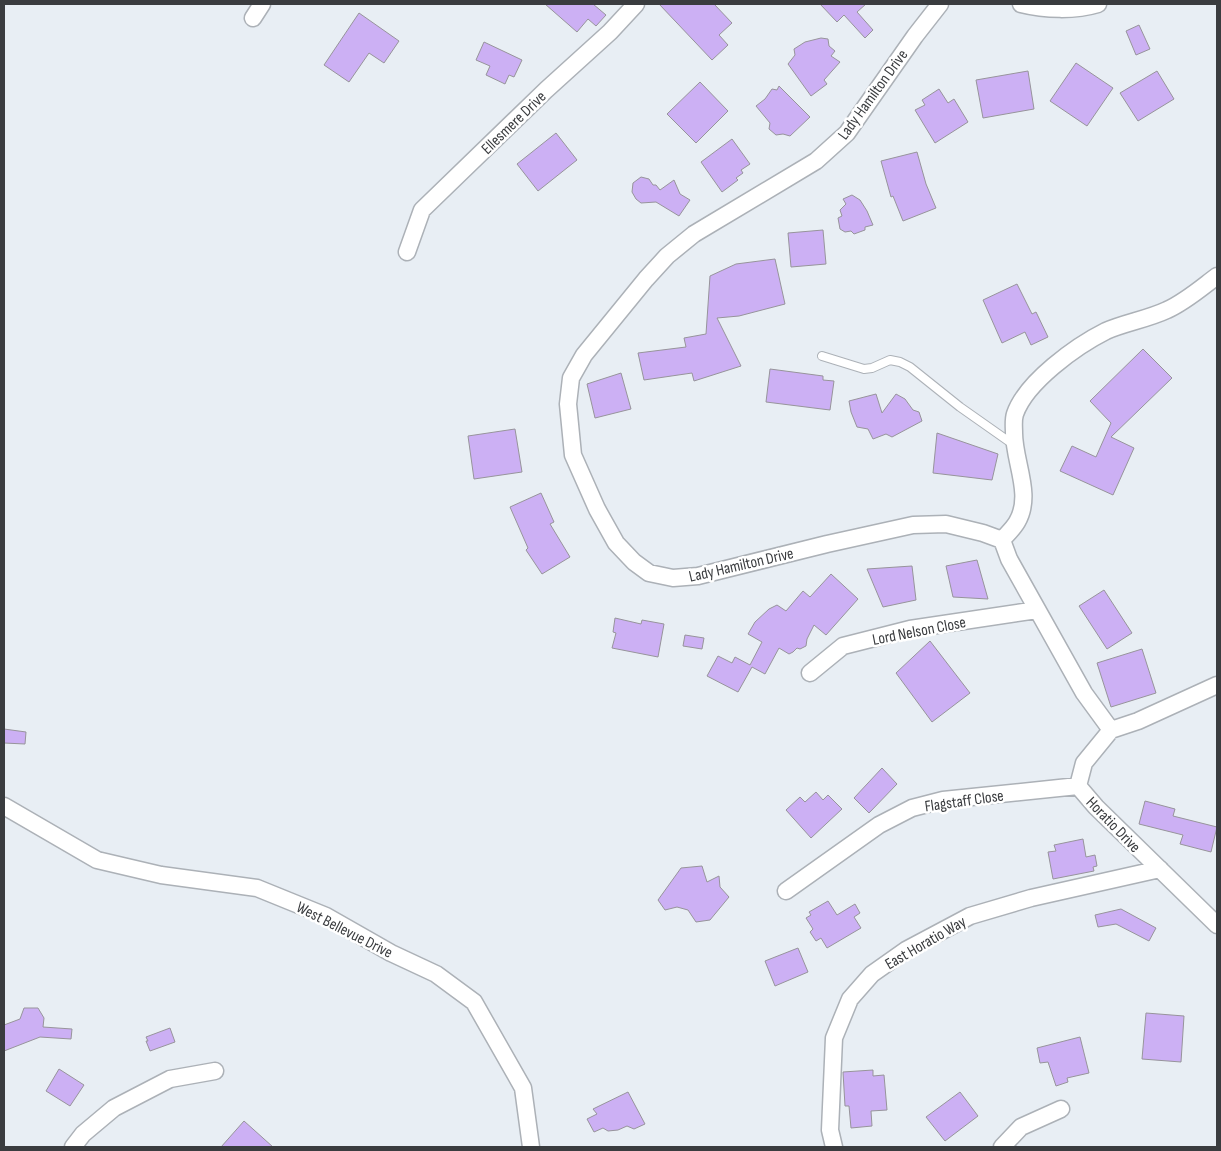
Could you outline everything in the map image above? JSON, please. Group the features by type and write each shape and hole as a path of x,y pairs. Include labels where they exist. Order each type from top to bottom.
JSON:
{"street":[{"path":"253,18 262,4"},
{"name":"Ellesmere Drive","path":"407,252 422,210 546,90 610,32 636,4"},
{"name":"Lady Hamilton Drive","path":"940,4 915,36 847,133 816,161 694,234 667,256 584,355 571,378 568,404 573,455 597,508 616,543 634,562 649,573 673,578 698,576 913,525 946,524 983,533 1002,540"},
{"path":"1021,4 1062,9 1088,7 1098,4"},
{"path":"1217,276 1193,295 1168,310 1107,331 1069,354 1035,384 1022,399 1014,417 1014,445 1021,474 1024,498 1017,522 1002,540 1009,559 1084,693 1111,730 1138,721 1217,685"},
{"name":"Lord Nelson Close","path":"810,673 843,646 910,630 1037,610"},
{"name":"Horatio Drive","path":"1111,730 1084,763 1078,786 1096,807 1217,925"},
{"name":"Flagstaff Close","path":"786,891 879,825 912,808 944,800 1078,786"},
{"name":"West Bellevue Drive","path":"4,806 97,860 161,875 257,888 326,916 392,953 436,974 474,1002 523,1088 531,1147"},
{"name":"East Horatio Way","path":"834,1147 830,1130 834,1038 850,999 872,974 906,950 970,916 1032,898 1160,869"},
{"path":"73,1147 83,1134 114,1108 170,1079 215,1071"},
{"path":"1002,1147 1021,1127 1061,1109"}],"lane":[{"path":"822,356 864,369 872,368 890,360 900,362 910,367 960,407 1014,445"}],"building":[{"path":"545,4 593,4 606,15 596,26 588,19 577,32"},
{"path":"659,4 714,4 732,23 719,35 728,45 712,60"},
{"path":"820,4 866,4 857,12 873,30 865,38 844,15 837,22"},
{"path":"359,13 399,41 384,63 369,53 349,82 324,65"},
{"path":"1139,25 1150,49 1136,55 1126,31"},
{"path":"821,38 828,39 829,46 835,51 831,56 840,62 824,80 827,84 811,96 788,64 795,55 794,49 805,42"},
{"path":"484,42 522,60 514,77 509,75 505,84 486,75 490,66 476,60"},
{"path":"1076,63 1113,88 1087,126 1050,101"},
{"path":"1028,71 1034,109 983,118 976,80"},
{"path":"1157,71 1174,99 1138,121 1120,93"},
{"path":"700,82 728,111 696,143 667,114"},
{"path":"779,86 810,117 790,136 776,135 769,129 770,123 756,106 765,99 772,89 777,90"},
{"path":"939,89 948,103 954,99 968,122 935,143 915,110 925,105 922,100"},
{"path":"556,133 577,160 538,191 517,164"},
{"path":"732,139 750,164 741,170 743,173 736,178 738,180 722,192 701,162"},
{"path":"917,152 926,184 936,208 903,221 893,196 891,197 881,161"},
{"path":"641,177 649,179 660,190 674,180 680,194 690,200 679,216 656,202 641,203 636,199 632,192 633,183"},
{"path":"852,195 860,200 873,225 865,227 865,230 854,234 851,231 845,232 840,229 838,218 842,216 840,210 846,204 843,199"},
{"path":"823,230 826,264 791,267 788,233"},
{"path":"775,259 785,304 739,316 717,318 741,366 694,381 692,373 644,380 638,353 686,347 684,338 706,334 710,276 736,264"},
{"path":"1017,284 1032,314 1036,312 1048,337 1031,345 1025,332 1002,343 983,300"},
{"path":"1143,349 1172,378 1111,437 1134,448 1113,495 1060,471 1072,446 1096,457 1111,423 1090,401"},
{"path":"770,369 823,376 823,380 834,381 830,410 766,402"},
{"path":"621,373 631,409 595,418 587,384"},
{"path":"876,394 882,413 896,394 905,399 913,410 919,412 922,421 892,437 886,434 873,439 868,429 857,427 849,401"},
{"path":"515,429 522,472 474,479 468,436"},
{"path":"937,433 998,454 992,480 933,473"},
{"path":"541,493 554,522 550,524 570,557 542,574 526,550 528,548 510,507"},
{"path":"977,560 988,599 953,597 946,566"},
{"path":"912,566 916,600 883,607 867,569"},
{"path":"831,574 858,599 826,635 814,625 807,639 806,646 800,649 797,648 789,654 779,648 765,674 752,667 738,692 707,676 718,656 732,663 735,657 750,665 762,642 748,634 755,622 769,609 777,605 786,611 803,591 810,597"},
{"path":"1104,590 1132,633 1107,649 1079,606"},
{"path":"615,618 641,624 642,620 664,624 658,657 612,648 616,633 613,632"},
{"path":"685,635 704,638 702,649 683,646"},
{"path":"930,641 970,693 932,722 896,673"},
{"path":"1142,649 1156,693 1111,707 1097,663"},
{"path":"4,729 26,732 25,744 4,743"},
{"path":"882,768 897,784 869,813 854,798"},
{"path":"816,792 823,800 828,795 842,809 811,838 786,810 800,797 805,802"},
{"path":"1145,801 1175,809 1173,816 1217,827 1211,852 1180,844 1183,835 1139,824"},
{"path":"1083,839 1086,857 1095,855 1097,866 1093,867 1094,871 1053,879 1048,852 1056,851 1054,845"},
{"path":"702,866 707,882 719,876 720,887 729,897 710,920 696,922 688,910 677,907 665,910 658,900 681,868"},
{"path":"828,901 837,915 855,904 860,913 854,917 861,928 827,948 821,938 816,941 810,932 813,929 806,918 811,915 809,912"},
{"path":"1121,909 1156,928 1149,941 1116,924 1098,927 1095,915"},
{"path":"798,948 808,972 775,986 765,961"},
{"path":"24,1008 38,1008 44,1018 43,1027 72,1029 71,1039 40,1037 4,1051 4,1025 20,1019"},
{"path":"1146,1013 1184,1016 1181,1062 1142,1059"},
{"path":"170,1028 175,1042 150,1051 146,1037"},
{"path":"1080,1037 1089,1073 1067,1078 1068,1082 1056,1086 1048,1062 1040,1063 1037,1048"},
{"path":"59,1069 84,1085 70,1106 46,1091"},
{"path":"873,1070 873,1076 884,1075 887,1110 871,1111 872,1126 851,1128 849,1106 845,1106 843,1072"},
{"path":"628,1092 645,1124 634,1129 627,1126 618,1130 608,1131 603,1128 594,1132 587,1119 597,1114 593,1109"},
{"path":"960,1092 978,1116 945,1141 926,1117"},
{"path":"244,1121 273,1147 221,1147"}]}
